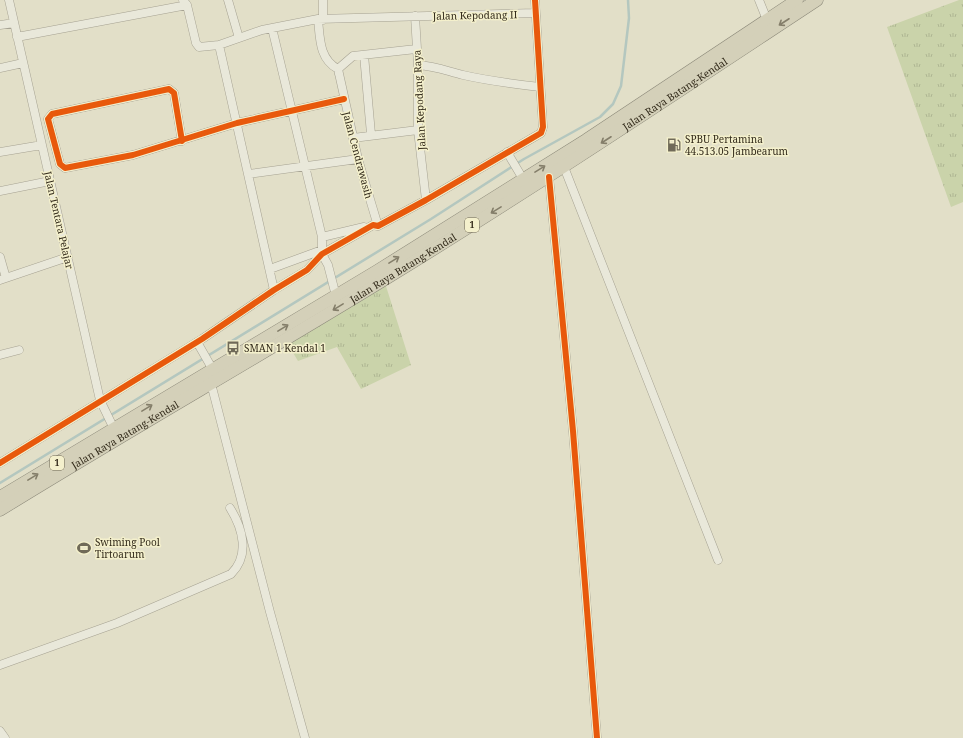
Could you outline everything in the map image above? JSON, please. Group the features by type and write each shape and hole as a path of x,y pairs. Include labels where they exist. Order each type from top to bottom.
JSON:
{"highway":[{"name":"Jalan Raya Batang-Kendal","path":"0,497 114,428 210,365 336,296 520,174 797,0"},
{"name":"Jalan Raya Batang-Kendal","path":"0,510 114,428 210,383 376,285 549,177 817,0"}],"street":[{"name":"Jalan Tentara Pelajar","path":"8,0 101,403 114,428"},
{"path":"228,0 238,38"},
{"path":"323,0 320,20 320,39 324,56 330,65 338,69 349,58 416,49"},
{"path":"270,269 322,252 376,226 508,154 541,133 543,127 535,0"},
{"path":"759,0 767,20"},
{"path":"17,37 185,1"},
{"name":"Jalan Kepodang II","path":"185,1 196,43 199,47 219,45 272,28 320,20 535,13"},
{"name":"Jalan Kepodang Raya","path":"415,16 418,65 418,130 426,200"},
{"path":"0,25 14,23"},
{"path":"272,28 322,237 322,252 328,265 336,296"},
{"path":"219,45 274,290"},
{"path":"364,55 371,134"},
{"path":"0,68 23,63"},
{"path":"418,65 438,67 464,75 503,83 540,87"},
{"name":"Jalan Cendrawasih","path":"338,69 358,159 376,226"},
{"path":"182,141 174,93 168,89 52,114 48,119 60,164 65,168 133,155 182,141 237,123 344,99"},
{"path":"353,138 371,134 418,130"},
{"path":"0,152 42,145"},
{"path":"508,154 520,174"},
{"path":"249,174 306,168 358,159"},
{"path":"564,167 718,560"},
{"path":"549,177 573,431 597,738"},
{"path":"0,191 50,181"},
{"path":"322,237 376,226"},
{"path":"0,463 198,344 274,290 307,270 322,252"},
{"path":"0,257 3,279 68,257"},
{"path":"198,344 210,365"},
{"path":"0,355 19,350"},
{"path":"210,383 270,612 305,738"},
{"path":"0,665 117,623 231,574 242,560 243,548 241,531 230,508"},
{"path":"0,731 5,738"}],"green space":[{"path":"959,0 963,0 963,202 951,207 887,27"},
{"path":"385,283 411,365 361,389 337,347 298,361 286,341"}],"waterway":[{"path":"0,483 431,219 524,159 600,117 613,104 621,86 629,18 628,0"}],"cycle path":[{"path":"0,463 202,339 274,290 307,270 322,254 373,225 378,226 426,200 541,133 543,127 535,0"},
{"path":"182,141 174,93 169,89 52,114 48,119 60,164 65,168 133,155 237,123 344,99"},
{"path":"549,177 573,431 597,738"}],"place":[{"name":"SPBU Pertamina 44.513.05 Jambearum","path":"674,145"},
{"name":"SMAN 1 Kendal 1","path":"233,348"},
{"name":"Swiming Pool Tirtoarum","path":"84,548"}]}
